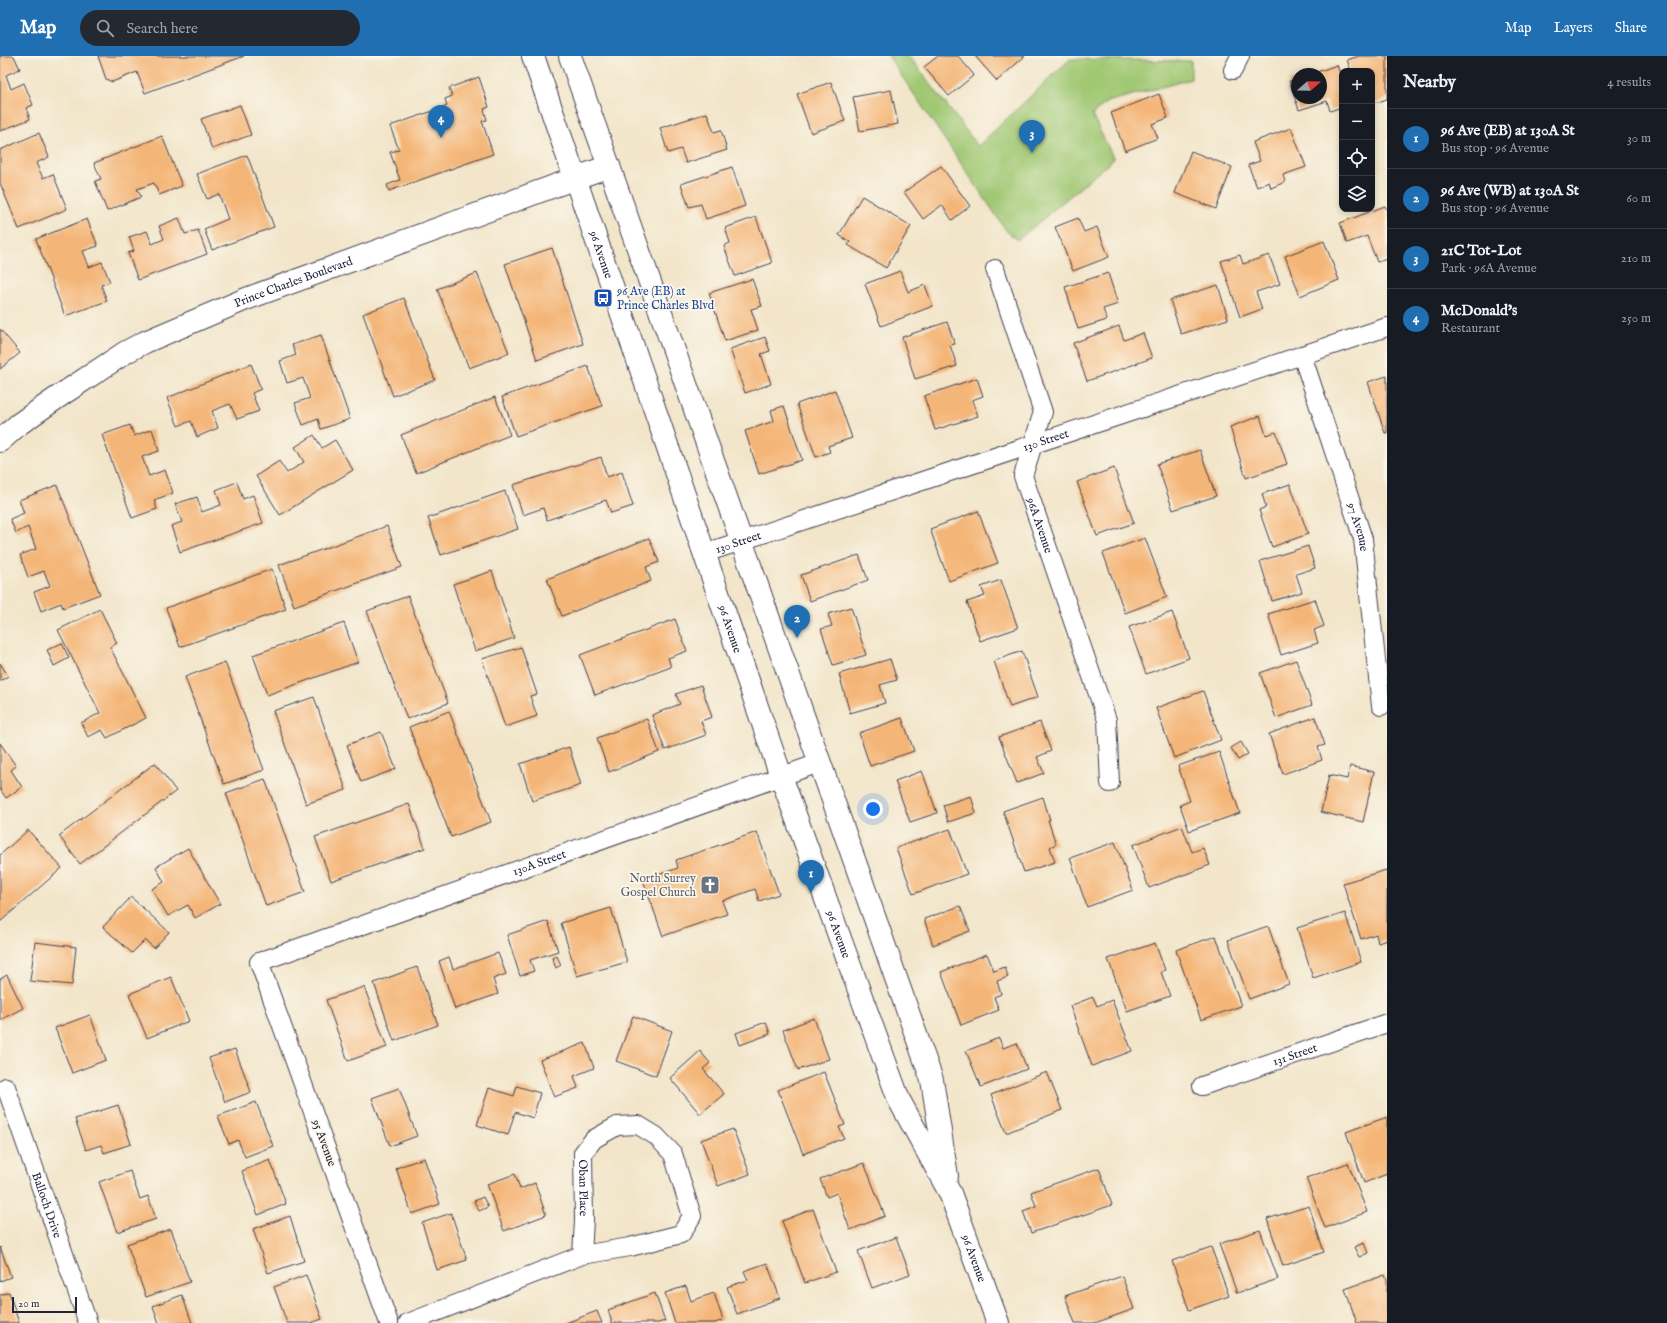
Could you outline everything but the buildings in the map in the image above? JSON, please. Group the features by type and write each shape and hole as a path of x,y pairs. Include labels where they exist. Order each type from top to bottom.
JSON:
{"main road":[{"name":"96 Avenue","path":"533,56 781,776 899,1100 950,1193 998,1323"},
{"name":"96 Avenue","path":"570,56 932,1080 950,1193"},
{"name":"Prince Charles Boulevard","path":"0,441 19,424 64,392 126,352 152,339 246,299 609,166"}],"street":[{"name":"96A Avenue","path":"995,269 1043,412 1023,476 1107,720 1110,783"},
{"name":"130 Street","path":"705,553 1387,327"},
{"name":"97 Avenue","path":"1302,355 1363,539 1381,706"},
{"name":"130A Street","path":"259,962 819,762"},
{"name":"95 Avenue","path":"259,962 389,1323"},
{"name":"131 Street","path":"1202,1086 1387,1023"},
{"name":"Balloch Drive","path":"6,1087 88,1323"},
{"name":"Oban Place","path":"408,1323 582,1255 630,1247 681,1234 692,1216 673,1154 656,1136 638,1125 617,1126 594,1138 583,1154 584,1220 582,1255"}],"green space":[{"path":"888,56 909,56 978,146 1070,59 1191,61 1191,79 1107,102 1092,115 1114,159 1018,240 1008,233"}],"place":[{"name":"McDonald's","path":"441,138"},
{"name":"21C Tot-Lot","path":"1032,153"},
{"name":"96 Ave (EB) at Prince Charles Blvd","path":"603,298"},
{"name":"96 Ave (WB) at 130A St","path":"797,638"},
{"name":"North Surrey Gospel Church","path":"710,885"},
{"name":"96 Ave (EB) at 130A St","path":"811,893"}]}
